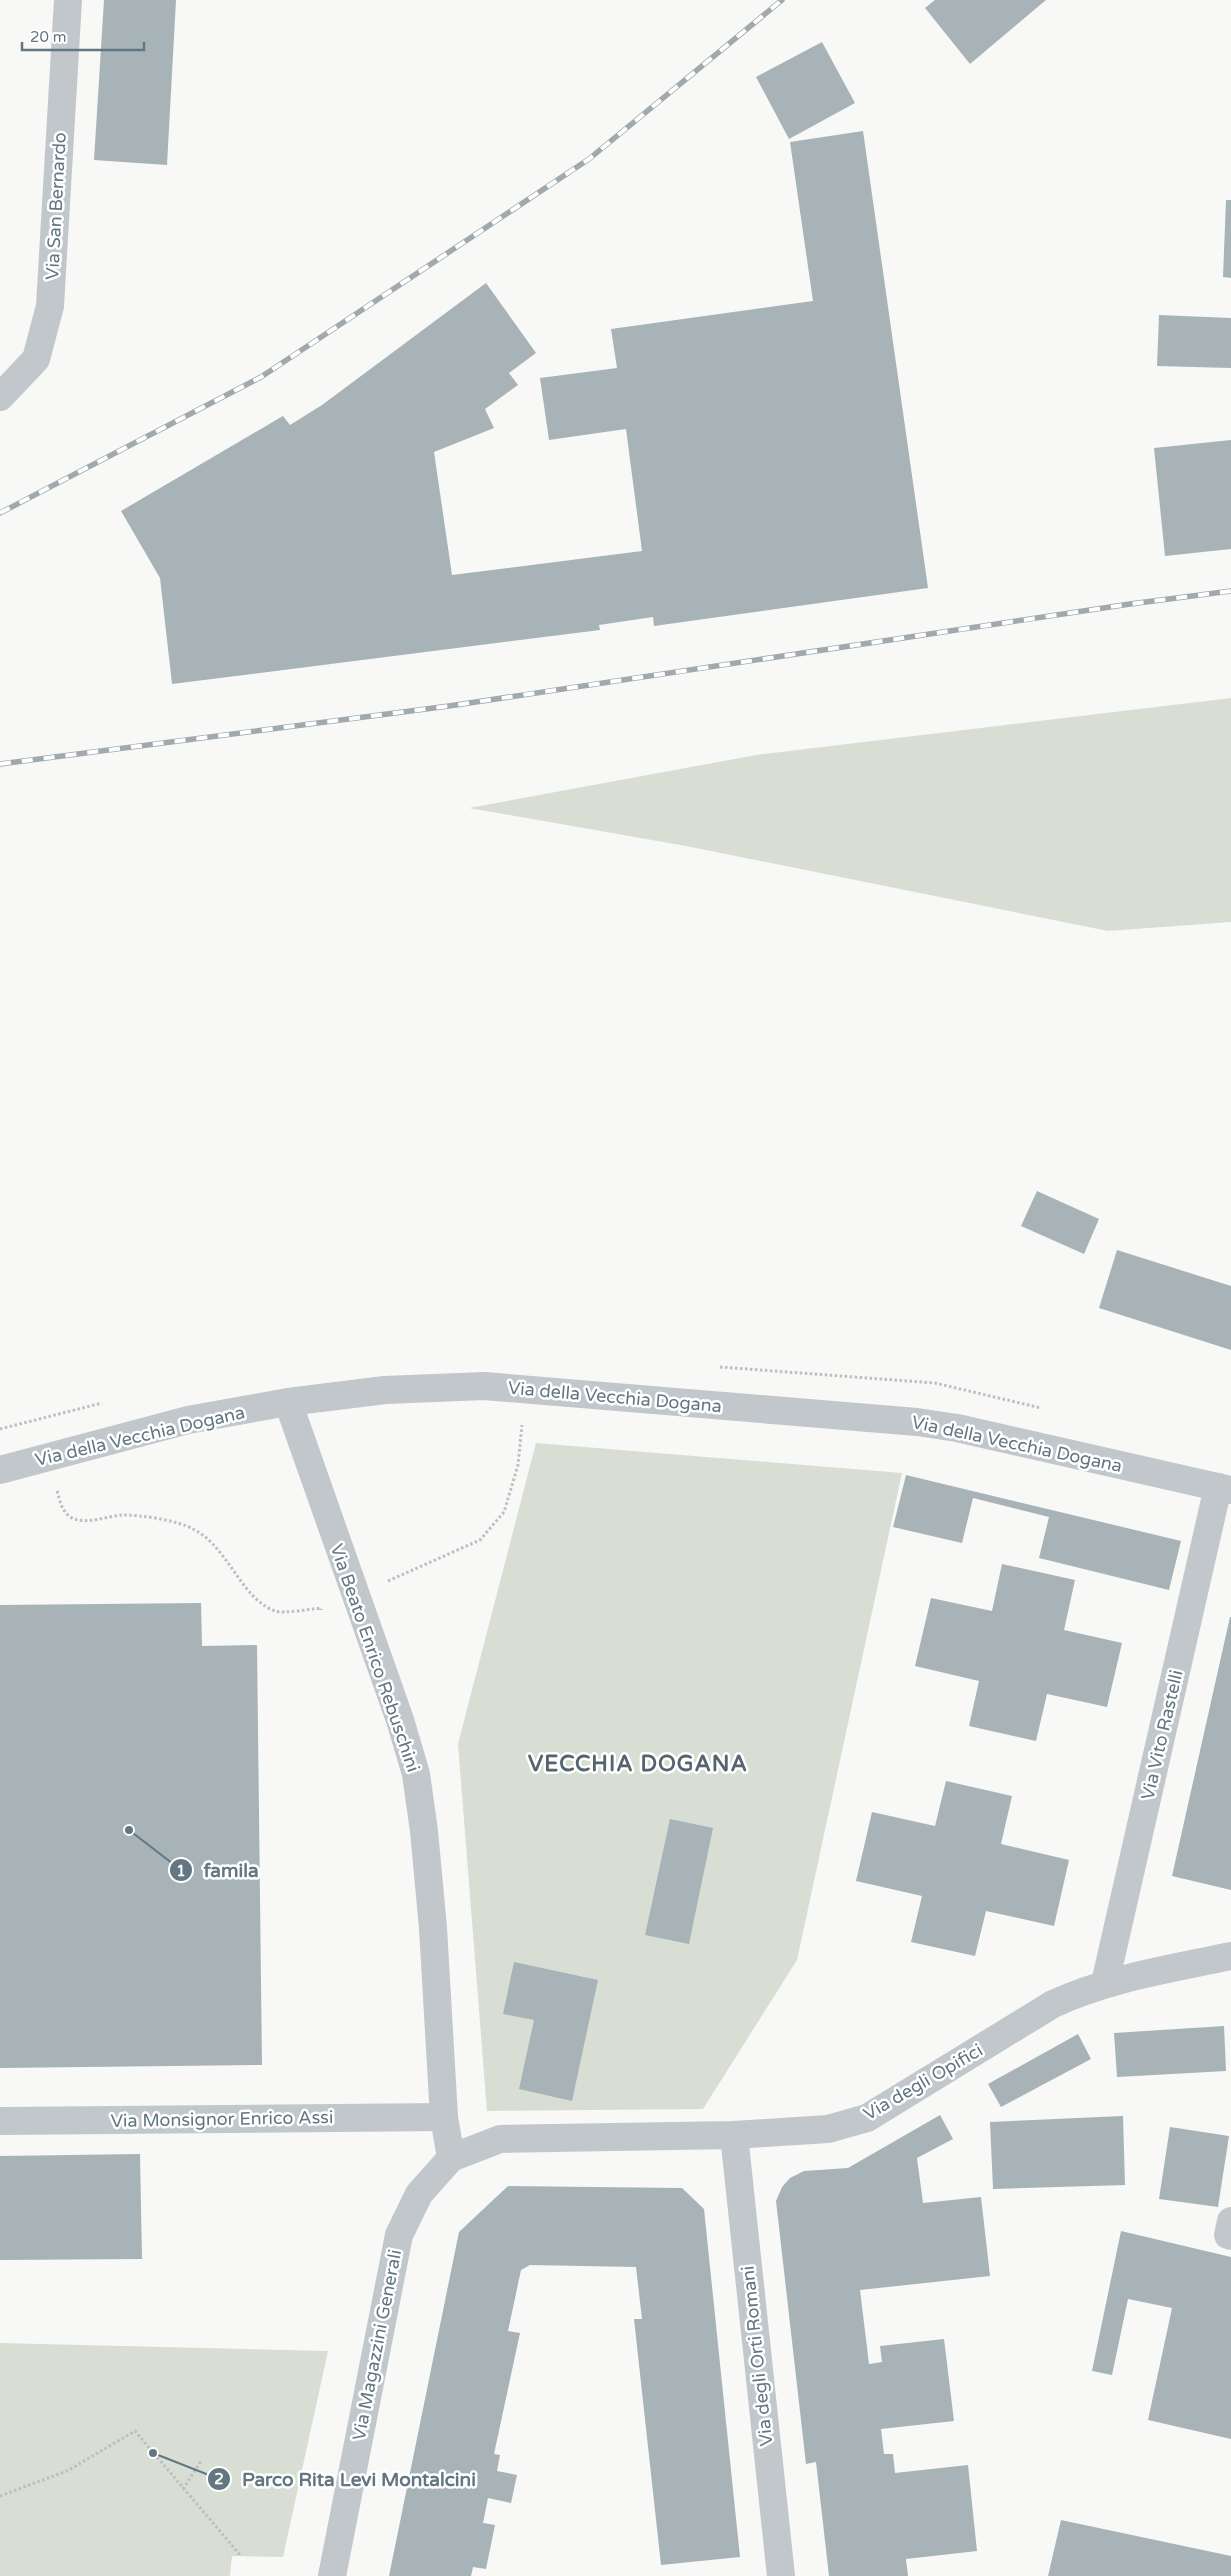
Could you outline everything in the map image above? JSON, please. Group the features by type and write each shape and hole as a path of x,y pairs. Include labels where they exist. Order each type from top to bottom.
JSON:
{"street":[{"name":"Via San Bernardo","path":"0,397 36,359 50,306 68,0"},
{"name":"Via della Vecchia Dogana","path":"0,1470 188,1420 288,1402 385,1390 484,1386 925,1423 957,1428 1224,1488"},
{"name":"Via Beato Enrico Rebuschini","path":"288,1402 400,1720 416,1774 424,1831 433,1928 444,2117 451,2158"},
{"name":"Via Vito Rastelli","path":"1105,1983 1224,1488"},
{"name":"Via degli Opifici","path":"451,2158 500,2139 734,2135 828,2129 867,2118 1053,2004 1105,1983 1231,1956"},
{"name":"Via Monsignor Enrico Assi","path":"0,2121 444,2117"},
{"name":"Via degli Orti Romani","path":"734,2135 781,2576"},
{"name":"Via Magazzini Generali","path":"332,2576 399,2235 419,2194 451,2158"},
{"path":"1231,2221 1228,2235 1231,2236"}],"path":[{"path":"45,1458 64,1512 74,1518 89,1520 123,1515 158,1519 193,1528 218,1547 256,1599 276,1612 320,1608 356,1597 480,1540 504,1512 518,1465 526,1390"},
{"path":"320,1608 324,1617"},
{"path":"0,2496 67,2471 135,2431 241,2556"},
{"path":"183,2489 201,2461"}],"shaded area":[{"path":"1231,698 1231,922 1108,931 686,846 469,808 756,755"},
{"path":"536,1443 902,1473 797,1960 703,2109 487,2111 458,1744"},
{"path":"0,2343 328,2351 283,2557 232,2556 230,2576 0,2576"}],"building":[{"path":"104,0 176,0 167,165 94,160"},
{"path":"935,0 1046,0 970,64 925,8"},
{"path":"822,42 855,103 789,139 756,77"},
{"path":"863,131 928,588 654,626 653,617 599,625 600,630 172,684 160,578 121,511 283,416 290,425 322,405 486,283 536,353 509,373 518,385 485,409 494,428 434,452 452,575 642,551 626,429 549,440 540,378 617,368 611,329 813,301 790,142"},
{"path":"1226,200 1231,200 1231,278 1223,277"},
{"path":"1159,315 1231,318 1231,368 1157,366"},
{"path":"1231,440 1231,549 1165,556 1154,448"},
{"path":"1037,1191 1099,1219 1084,1254 1021,1226"},
{"path":"1117,1250 1231,1286 1231,1350 1099,1308"},
{"path":"906,1475 1181,1541 1169,1590 1039,1558 1049,1517 973,1498 962,1543 893,1527"},
{"path":"1002,1564 1075,1580 1064,1630 1122,1643 1107,1707 1047,1694 1036,1741 969,1726 979,1681 915,1666 931,1598 992,1611"},
{"path":"201,1603 202,1646 257,1645 262,2065 0,2068 0,1605"},
{"path":"1231,1617 1231,1890 1172,1876"},
{"path":"946,1781 1012,1796 1001,1844 1069,1860 1054,1926 986,1911 975,1956 911,1942 922,1896 856,1881 872,1812 935,1826"},
{"path":"670,1819 713,1828 689,1944 645,1935"},
{"path":"514,1962 598,1980 572,2101 519,2089 534,2020 503,2014"},
{"path":"1224,2026 1226,2071 1117,2077 1114,2033"},
{"path":"1078,2034 1091,2059 1001,2107 988,2084"},
{"path":"940,2115 953,2139 917,2158 923,2203 981,2197 990,2276 860,2290 869,2364 882,2362 880,2346 944,2339 954,2421 881,2429 884,2454 893,2454 895,2473 968,2465 977,2551 906,2559 908,2576 829,2576 816,2462 806,2464 776,2201 782,2187 790,2178 804,2171 848,2168"},
{"path":"1123,2116 1125,2185 993,2189 990,2122"},
{"path":"1170,2127 1229,2136 1218,2207 1159,2199"},
{"path":"140,2154 142,2259 0,2260 0,2156"},
{"path":"508,2186 682,2188 704,2209 740,2557 661,2565 634,2319 642,2319 636,2267 530,2265 521,2270 508,2331 520,2333 494,2454 500,2455 497,2471 517,2475 511,2503 488,2498 483,2523 495,2525 486,2569 473,2567 471,2576 389,2576 459,2232"},
{"path":"1121,2231 1231,2257 1231,2439 1148,2420 1172,2308 1128,2299 1112,2375 1092,2371"},
{"path":"1061,2520 1231,2556 1231,2576 1048,2576"}],"railway":[{"path":"0,513 261,377 589,159 782,0"},
{"path":"0,764 449,706 1130,604 1231,591"}],"place":[{"name":"famila","path":"129,1830"},
{"name":"Parco Rita Levi Montalcini","path":"153,2453"}],"district":[{"name":"VECCHIA DOGANA","path":"638,1763"}]}
